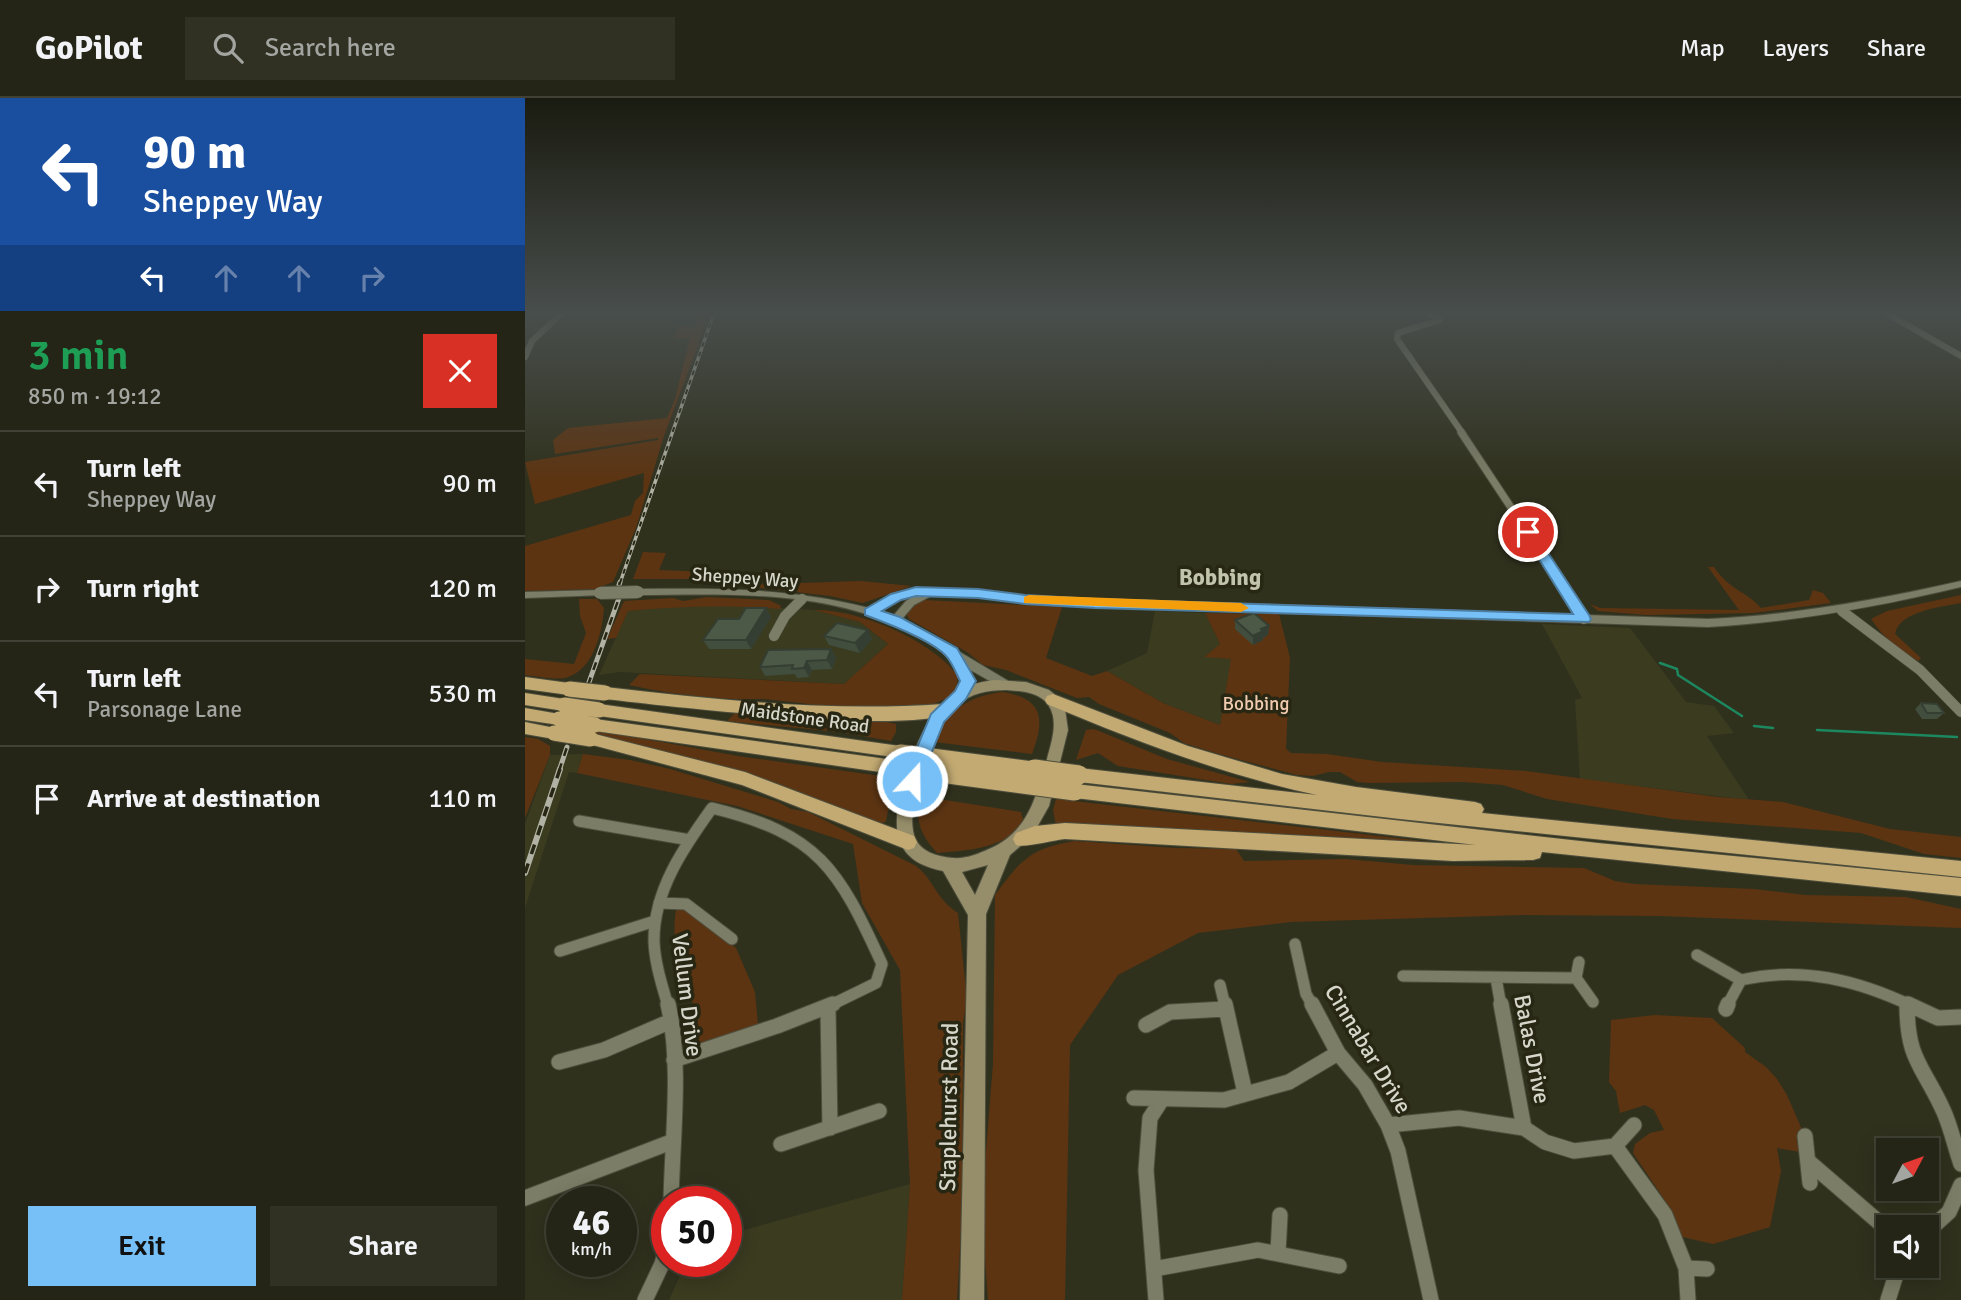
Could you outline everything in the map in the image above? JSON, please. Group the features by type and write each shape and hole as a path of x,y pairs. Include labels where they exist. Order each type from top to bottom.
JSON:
{"highway":[{"path":"525,683 561,711 908,842"},
{"path":"525,727 605,693 846,715 943,710"},
{"name":"Maidstone Road","path":"525,699 595,724 1077,783"},
{"path":"1053,700 1190,754 1316,788 1551,818 1604,832"},
{"name":"Maidstone Road","path":"525,714 561,711"},
{"path":"1077,783 1604,832 1961,869"},
{"path":"1077,783 1598,851 1961,887"},
{"path":"1022,839 1035,834 1065,831 1453,853 1598,851"}],"main road":[{"path":"1006,685 1033,688 1053,700 1060,712 1058,747 1040,812 1022,839 1003,852 963,865 949,865 926,859 915,852 908,842 902,822 904,806 931,731 943,710 961,695 981,687 1006,685"},
{"name":"Staplehurst Road","path":"972,1300 977,914 1003,852"},
{"path":"949,865 977,914"}],"street":[{"path":"1418,369 1501,489 1584,619"},
{"path":"870,612 896,597 916,592 933,592 1095,603 1708,623 1758,621 1842,611 1961,584"},
{"name":"Sheppey Way","path":"525,595 712,591 802,599 870,612 895,621 1006,685"},
{"path":"895,621 910,603 933,592"},
{"path":"773,636 785,616 802,599"},
{"path":"1842,611 1920,670 1961,712"},
{"path":"951,652 968,681 961,695"},
{"name":"Vellum Drive","path":"671,1186 674,1060 671,1021 656,963 655,921 668,878 712,808 756,819 787,831 817,851 841,883 882,964 876,983 828,1008"},
{"path":"579,821 690,840"},
{"path":"659,903 686,904 733,939"},
{"path":"560,951 655,921"},
{"name":"Cinnabar Drive","path":"1295,943 1306,994 1338,1052 1365,1085 1388,1125 1398,1151 1431,1300"},
{"path":"1697,955 1741,980"},
{"path":"1579,962 1576,978 1593,1002"},
{"path":"1726,1009 1741,980 1757,975 1806,974 1854,983 1907,1003 1927,1015 1948,1020 1961,1017"},
{"name":"Balas Drive","path":"1403,976 1576,978"},
{"name":"Balas Drive","path":"1496,978 1524,1128"},
{"path":"1220,985 1245,1093"},
{"path":"1907,1003 1907,1033 1913,1057 1944,1112 1961,1164"},
{"path":"674,1060 760,1034 828,1008 830,1128"},
{"path":"1146,1025 1170,1012 1225,1009"},
{"path":"559,1062 604,1050 671,1021"},
{"path":"1134,1098 1161,1101 1224,1100 1289,1082 1320,1066 1338,1052"},
{"path":"1156,1300 1146,1170 1150,1118 1161,1101"},
{"path":"781,1144 879,1111"},
{"name":"Balas Drive","path":"1388,1125 1459,1118 1524,1128 1545,1142 1574,1151 1615,1146"},
{"path":"1634,1125 1615,1146 1665,1215 1686,1268 1688,1300"},
{"path":"1805,1136 1810,1182"},
{"path":"525,1198 671,1142"},
{"path":"1809,1162 1876,1220"},
{"path":"1939,1223 1948,1216 1958,1200 1961,1185"},
{"path":"1278,1252 1280,1216"},
{"path":"1154,1269 1258,1250 1339,1266"},
{"path":"1686,1268 1707,1269"},
{"path":"645,1300 656,1277"},
{"path":"1888,1300 1895,1278"}],"shaded area":[{"path":"681,605 814,610 860,622 888,644 844,684 620,672 599,675 628,611"},
{"path":"1155,611 1205,613 1220,644 1205,656 1232,658 1220,725 1163,703 1107,671 1147,653"},
{"path":"1542,624 1630,628 1686,702 1714,706 1734,733 1707,736 1749,800 1580,779 1575,700 1582,698"},
{"path":"583,754 577,773 569,772 525,908 525,824 550,755"},
{"path":"910,1184 902,1300 669,1300 679,1277 742,1277 742,1231"}],"green space":[{"path":"682,369 689,369 664,436 636,528 613,582 595,589 525,591 525,546 631,515 635,501 643,493 644,473 535,504 525,462 658,440 555,454 553,440 568,428 667,418"},
{"path":"643,552 666,553 659,570 710,572 706,577 727,579 724,582 633,579"},
{"path":"1708,567 1714,567 1726,581 1761,608 1809,600 1813,590 1823,593 1831,603 1754,613 1646,615 1598,611 1590,604 1600,608 1739,610"},
{"path":"861,581 911,586 863,603 830,596 737,585"},
{"path":"1961,595 1961,603 1922,611 1898,626 1895,634 1921,658 1918,661 1892,643 1871,619 1887,611"},
{"path":"707,597 769,600 781,606 780,609 704,607 628,611 616,638 607,639 624,601 673,598 683,601"},
{"path":"579,599 597,599 604,608 598,640 589,660 575,674 565,678 525,675 525,659 574,664 586,633 580,616"},
{"path":"923,600 1062,607 1046,658 1092,676 1107,671 1163,703 1220,725 1231,659 1204,657 1220,644 1205,613 1279,614 1290,658 1286,749 1291,753 1526,771 1718,797 1783,802 1890,829 1961,837 1961,858 1924,854 1861,833 1672,819 1547,799 1503,785 1463,782 1369,783 1357,782 1340,772 1313,776 1297,775 1184,743 1170,733 1099,704 1089,697 1077,698 1006,670 983,665 967,652 909,619 906,613 916,602"},
{"path":"814,610 832,611 872,621 913,639 931,650 958,676 954,691 947,698 930,705 886,710 768,699 708,697 629,685 640,674 844,684 888,644 860,622"},
{"path":"1003,692 1027,700 1038,713 1039,731 1032,754 934,742 946,721 961,706 979,697"},
{"path":"736,712 801,720 887,722 896,724 896,732 891,741 839,732 727,721"},
{"path":"590,729 738,756 895,778 886,821 882,824 730,769 588,734"},
{"path":"1094,729 1167,759 1250,782 1231,784 1118,766 1098,753 1076,760 1086,730"},
{"path":"525,737 538,739 550,746 550,755 525,818"},
{"path":"583,754 670,769 778,802 791,809 808,812 916,866 944,901 958,913 967,1000 963,1023 962,1214 957,1300 902,1300 910,1184 900,970 862,903 853,844 737,806 577,773"},
{"path":"920,796 1021,812 1024,823 995,844 937,853 920,827"},
{"path":"1056,799 1449,844 1056,826 1053,810"},
{"path":"1075,841 1236,849 1244,861 1346,859 1413,865 1584,868 1615,881 1634,884 1754,889 1805,895 1906,897 1961,909 1961,928 1661,916 1522,915 1291,922 1198,933 1118,975 1070,1045 1065,1300 988,1300 984,1245 985,1163 993,1064 995,895 1027,858 1047,848"},
{"path":"686,907 736,948 755,992 758,1024 696,1046 692,1000 674,932 676,909"},
{"path":"1655,1015 1712,1018 1745,1048 1745,1052 1766,1067 1787,1095 1803,1132 1800,1152 1777,1148 1781,1171 1770,1227 1713,1244 1678,1236 1664,1199 1633,1153 1635,1144 1650,1133 1664,1130 1654,1110 1645,1105 1620,1113 1616,1091 1609,1082 1611,1020"}],"building":[{"path":"746,608 766,608 746,640 703,640 718,619 739,619"},
{"path":"1254,613 1269,626 1253,636 1235,620"},
{"path":"837,623 868,630 855,643 824,636"},
{"path":"831,649 827,660 807,661 804,668 792,669 793,665 760,667 768,650"},
{"path":"1921,703 1937,704 1944,713 1927,713"}],"waterway":[{"path":"1660,663 1677,669 1678,675 1742,716"},
{"path":"1754,726 1773,728"},
{"path":"1817,730 1957,737"}],"railway":[{"path":"620,583 694,369"},
{"path":"588,685 619,598"},
{"path":"559,771 567,747"},
{"path":"525,873 560,769"}],"slow traffic":[{"path":"1029,600 1241,608"}],"district":[{"name":"Bobbing","path":"1220,577"}],"route":[{"path":"912,781 937,718 961,695 968,681 951,652 943,646 895,621 870,612 896,597 916,592 1095,603 1584,619 1528,532"}]}
